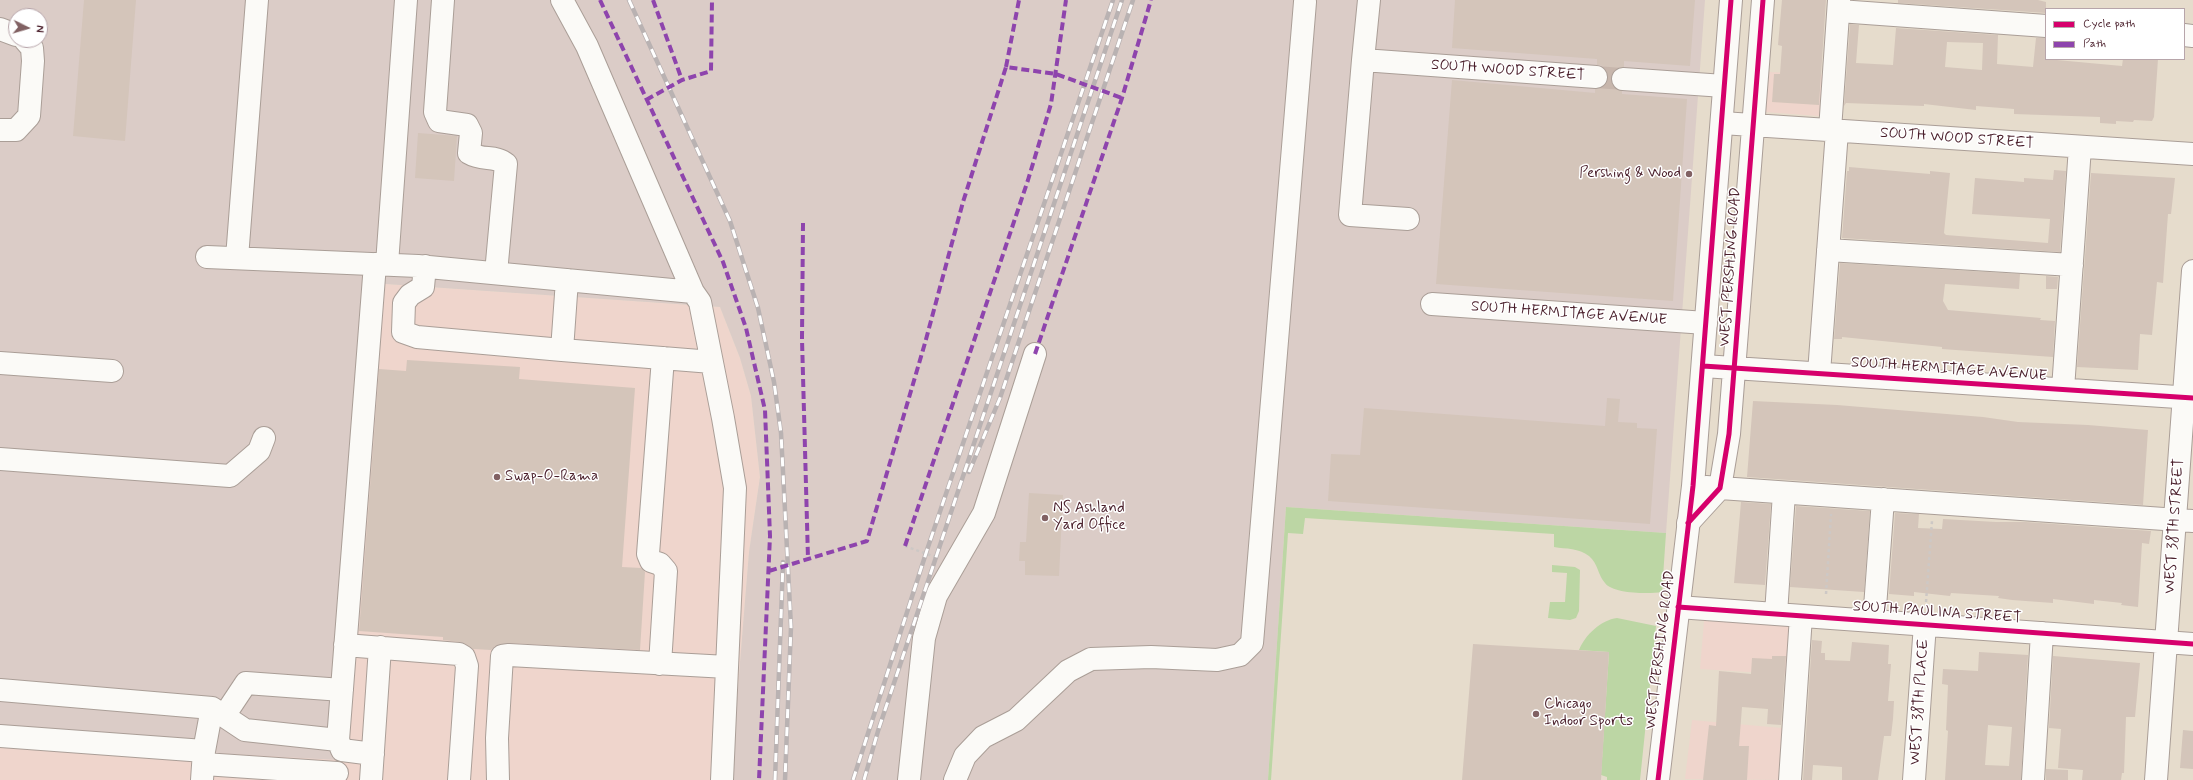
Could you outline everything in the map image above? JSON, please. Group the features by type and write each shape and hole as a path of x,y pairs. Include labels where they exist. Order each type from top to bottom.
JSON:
{"street":[{"path":"237,258 257,0"},
{"path":"0,736 203,765 336,777 342,762 340,745 345,645 406,0"},
{"path":"444,0 435,112 439,121 467,126 471,133 469,153 477,158 501,159 506,164 496,273"},
{"path":"562,0 587,46 693,292 700,302 735,488 722,780"},
{"path":"1369,0 1350,214 1408,219"},
{"name":"WEST PERSHING ROAD","path":"1658,780 1693,486 1731,0"},
{"name":"WEST PERSHING ROAD","path":"1720,488 1729,434 1735,368 1763,0"},
{"path":"955,780 965,756 983,737 1016,720 1068,671 1092,659 1151,658 1218,660 1240,655 1252,643 1305,2"},
{"path":"1819,373 1828,250 1839,6 2045,26"},
{"path":"0,130 16,130 29,116 33,61 32,48"},
{"name":"SOUTH WOOD STREET","path":"1363,60 1596,77"},
{"path":"1623,79 1724,86"},
{"name":"SOUTH WOOD STREET","path":"1722,123 2193,154"},
{"path":"2063,389 2080,147"},
{"path":"1828,250 2072,265"},
{"path":"207,257 425,266 693,292"},
{"path":"425,266 423,287 410,295 404,302 403,332 417,337 712,362"},
{"name":"WEST 38TH STREET","path":"2156,780 2166,642 2184,520 2193,271"},
{"path":"562,350 567,280"},
{"name":"SOUTH HERMITAGE AVENUE","path":"1432,304 1706,324"},
{"path":"910,780 924,638 936,596 984,513 1035,354"},
{"path":"660,664 666,571 660,564 652,561 648,554 663,358"},
{"path":"0,362 112,371"},
{"name":"SOUTH HERMITAGE AVENUE","path":"1703,366 2188,398"},
{"path":"0,459 230,476 259,451 264,438"},
{"path":"1693,486 2184,520"},
{"path":"1688,523 1720,488"},
{"path":"1776,614 1784,493"},
{"path":"1874,621 1883,499"},
{"name":"SOUTH PAULINA STREET","path":"1678,607 2193,644"},
{"path":"1790,780 1801,616"},
{"name":"WEST 38TH PLACE","path":"1914,780 1925,624"},
{"path":"2033,780 2042,633"},
{"path":"345,645 459,654 464,657 467,666 460,780"},
{"path":"371,780 380,648"},
{"path":"498,780 497,738 502,656 509,655 727,667"},
{"path":"203,765 218,712 246,683 342,690"},
{"path":"0,690 218,712 245,730 340,745 373,754"}],"path":[{"path":"1826,594 1832,508"},
{"path":"1926,602 1932,520"},
{"path":"905,546 955,564"}],"shaded area":[{"path":"0,0 1705,0 1666,533 1286,507 1268,780 733,780 732,761 749,552 760,477 751,396 740,358 720,307 371,283 337,760 0,741"},
{"path":"1769,72 1834,75 1831,117 1765,112"},
{"path":"371,283 720,307 740,358 751,396 760,477 749,552 732,761 733,780 0,780 0,741"},
{"path":"1704,621 1801,626 1797,675 1700,669"},
{"path":"1692,720 1793,729 1790,780 1685,779"}],"green space":[{"path":"1286,507 1666,533 1662,592 1632,592 1609,587 1603,580 1592,559 1585,553 1577,550 1554,547 1554,534 1305,518 1303,534 1288,533 1271,780 1268,780"},
{"path":"1552,565 1575,567 1580,570 1579,611 1576,618 1570,620 1548,618 1550,602 1565,602 1567,573 1552,572"},
{"path":"1617,618 1656,626 1640,780 1607,780 1607,777 1601,775 1609,652 1579,650 1585,639 1594,629 1611,619"}],"building":[{"path":"84,0 136,0 125,141 73,136"},
{"path":"1455,0 1695,0 1690,66 1624,61 1624,67 1613,72 1611,79 1612,85 1622,91 1622,94 1687,99 1673,301 1436,284 1452,80 1595,93 1595,89 1601,88 1606,84 1608,78 1607,71 1603,66 1597,65 1597,59 1452,48"},
{"path":"1782,0 1826,0 1819,105 1772,102 1774,74 1780,74 1782,46 1778,45"},
{"path":"1898,0 2038,0 2046,2 2046,8 2045,13 1898,3"},
{"path":"1850,24 1859,25 1856,63 1893,65 1896,28 1998,35 1997,64 2033,67 2036,38 2045,38 2045,60 2122,66 2123,60 2158,60 2154,117 2152,121 2116,121 2116,124 2100,123 2100,117 2014,114 2014,109 1976,106 1976,110 1924,104 1924,106 1846,103 1844,106","holes":["1947,42 1983,43 1982,70 1945,67"]},
{"path":"418,133 457,136 454,181 415,178"},
{"path":"1849,167 1930,174 1930,171 1950,173 1944,233 1946,235 2048,243 2050,219 1972,214 1975,178 2024,182 2024,178 2053,180 2054,170 2066,171 2060,252 1842,238 1847,171 1849,171"},
{"path":"2091,173 2175,178 2171,214 2168,214 2163,283 2157,282 2152,335 2140,334 2138,370 2077,367"},
{"path":"1840,263 2020,274 2019,289 1945,284 1943,301 1948,310 2041,318 2040,320 2055,321 2053,357 1942,349 1942,347 1842,337 1842,339 1834,339"},
{"path":"2046,276 2058,277 2057,289 2046,289"},
{"name":"Swap-O-Rama","path":"407,360 520,367 519,379 635,388 622,567 641,568 645,572 640,650 510,643 495,646 491,650 473,649 460,642 443,640 443,637 359,631 379,369 406,371"},
{"path":"1607,398 1620,399 1618,422 1637,423 1637,428 1657,429 1650,524 1328,501 1331,454 1360,455 1364,408 1605,426"},
{"path":"1753,401 1837,405 1983,417 2018,422 2088,425 2148,430 2143,505 1747,477"},
{"name":"NS Ashland Yard Office","path":"1029,493 1063,495 1059,576 1025,575 1025,561 1019,561 1020,542 1026,542"},
{"path":"1741,502 1771,504 1765,585 1734,583"},
{"path":"1796,506 1870,511 1864,592 1790,587"},
{"path":"1895,513 1919,514 1918,528 1942,529 1943,519 2026,522 2151,531 2149,544 2142,543 2138,607 2121,605 2122,603 2094,600 2094,604 2053,599 2053,603 2012,600 1998,598 1999,596 1951,593 1950,596 1914,592 1914,596 1889,594"},
{"path":"1812,640 1822,641 1821,653 1825,653 1825,660 1850,661 1852,642 1889,645 1888,664 1891,664 1888,701 1894,701 1893,719 1891,736 1884,736 1878,780 1842,780 1842,767 1813,765 1812,780 1803,780"},
{"name":"Chicago Indoor Sports","path":"1473,644 1609,652 1601,780 1462,780"},
{"path":"1979,652 2028,655 2021,780 1945,780 1948,731 1946,730 1948,685 1942,684 1943,669 1978,671","holes":["1988,725 2012,727 2009,766 1985,765"]},
{"path":"1772,656 1786,656 1781,725 1767,724 1768,709 1742,707 1739,746 1749,746 1747,780 1703,780 1709,725 1716,726 1719,671 1751,674 1752,658 1772,659"},
{"path":"2053,656 2140,663 2135,717 2126,717 2124,773 2122,773 2121,780 2082,780 2083,770 2058,768 2061,729 2049,728"},
{"path":"2183,730 2193,731 2193,769 2180,768"},
{"path":"2046,769 2068,770 2068,780 2046,780"}],"tunnel":[{"path":"1596,77 1623,79"}],"railway":[{"path":"629,0 730,221 758,308 774,382 781,433 791,627 785,780"},
{"path":"853,780 928,547 1113,0"},
{"path":"864,780 878,731 1122,0"},
{"path":"969,472 1000,398 1133,0"},
{"path":"775,780 783,562"}],"marked path":[{"path":"600,0 723,262 746,328 765,410 770,536 759,780"},
{"path":"653,0 682,80"},
{"path":"646,100 682,80 711,71 712,0"},
{"path":"1006,67 1019,0"},
{"path":"905,546 1028,180 1051,104 1066,0"},
{"path":"1035,354 1122,98 1151,0"},
{"path":"769,571 867,541 925,343 963,202 1006,67 1056,74 1122,98"},
{"path":"803,223 802,339 808,559"}],"cycle path":[{"path":"1658,780 1693,486 1731,0"},
{"path":"1688,523 1720,488 1729,434 1763,0"},
{"path":"1703,366 2193,398"},
{"path":"1678,607 2193,644"}],"place":[{"name":"Pershing & Wood","path":"1689,174"},
{"name":"Swap-O-Rama","path":"497,477"},
{"name":"NS Ashland Yard Office","path":"1045,518"},
{"name":"Chicago Indoor Sports","path":"1536,714"}]}
